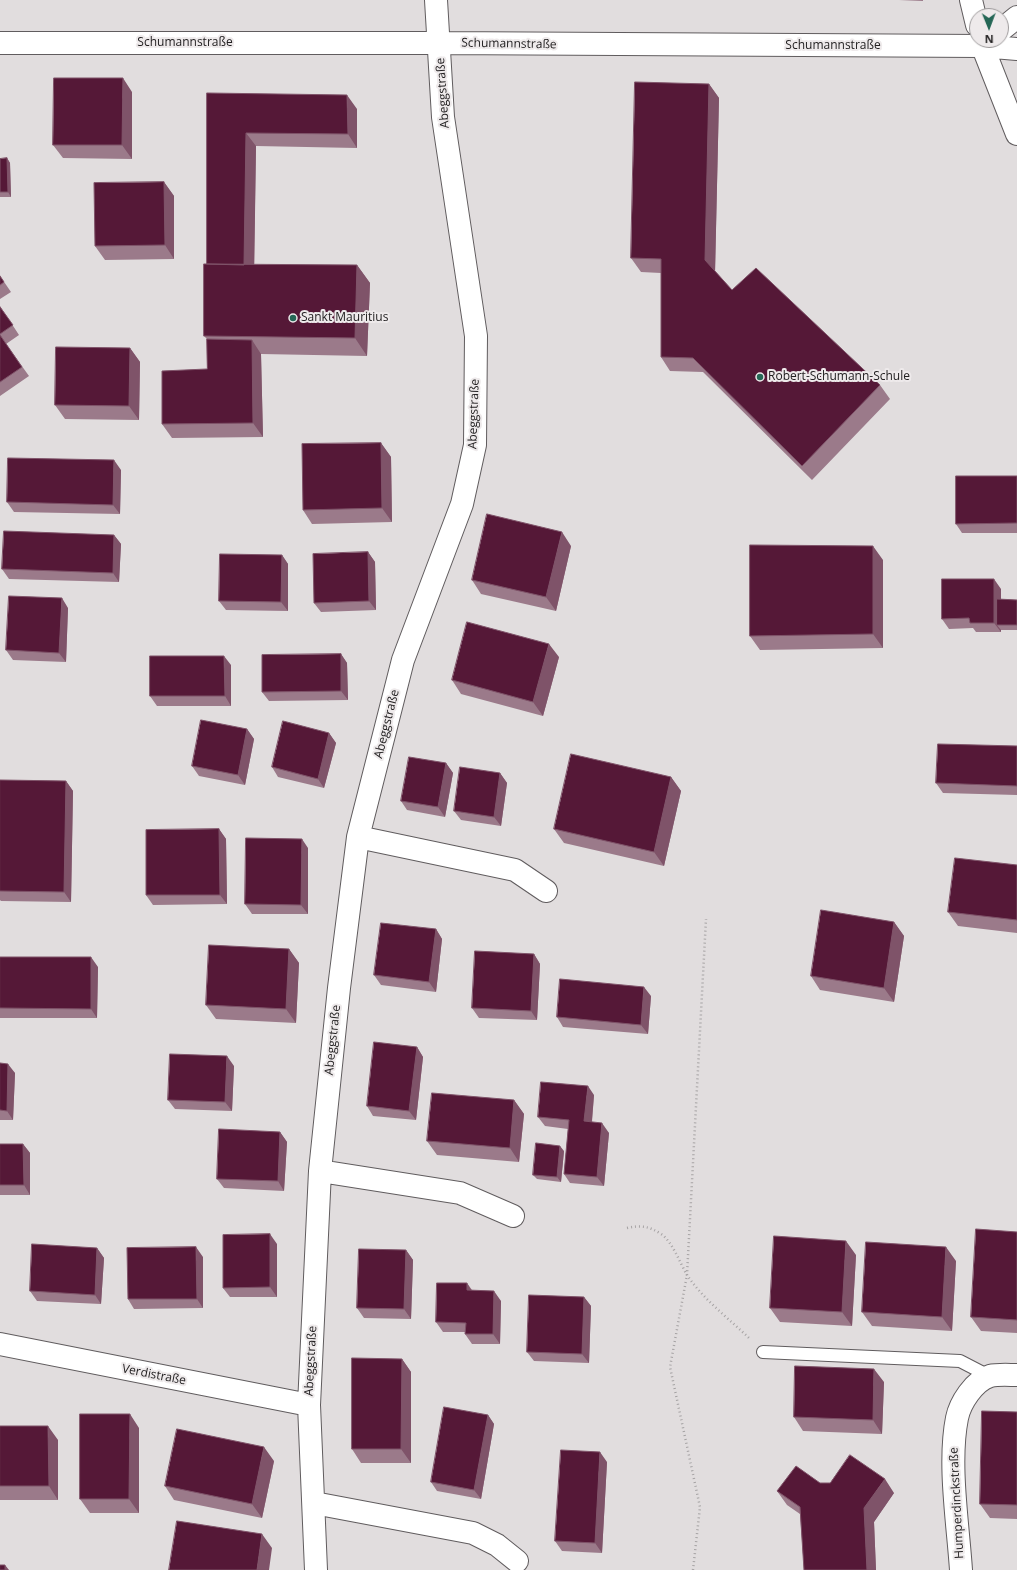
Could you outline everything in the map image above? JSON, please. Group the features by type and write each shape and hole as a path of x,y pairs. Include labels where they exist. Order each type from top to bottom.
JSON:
{"street":[{"name":"Abeggstraße","path":"316,1570 309,1404 320,1171 338,988 358,837 403,660 462,504 475,444 476,336 443,117 436,0"},
{"path":"1009,24 1017,17"},
{"name":"Schumannstraße","path":"0,43 969,42"},
{"path":"986,48 1017,134"},
{"path":"358,837 515,870 546,891"},
{"path":"320,1171 460,1193 513,1216"},
{"name":"Verdistraße","path":"0,1344 309,1404"},
{"path":"989,1376 1017,1375"},
{"name":"Humperdinckstraße","path":"961,1570 953,1453 957,1417 963,1401 974,1387 989,1376"},
{"path":"314,1502 473,1533 497,1545 517,1562"}],"lane":[{"path":"763,1352 960,1362 989,1376"}],"path":[{"path":"693,1570 700,1507 670,1366 687,1275 706,919"},
{"path":"627,1228 640,1225 662,1234 675,1252 687,1275 700,1291 763,1352"}],"building":[{"path":"54,78 123,78 122,145 53,145"},
{"path":"635,82 709,84 705,260 732,290 756,268 880,385 802,466 693,358 661,357 661,259 631,258"},
{"path":"207,93 347,95 348,134 246,133 244,265 207,264"},
{"path":"7,158 8,192 0,192 0,159"},
{"path":"164,182 165,245 95,246 94,183"},
{"name":"Sankt Mauritius","path":"204,264 357,265 355,338 204,336"},
{"path":"0,276 4,282 0,285"},
{"path":"0,307 13,325 0,334"},
{"path":"0,335 22,367 0,382"},
{"path":"207,339 252,340 253,423 162,424 162,371 207,369"},
{"path":"56,347 130,348 129,406 55,405"},
{"path":"381,443 382,508 303,510 302,444"},
{"path":"8,458 114,460 113,505 7,502"},
{"path":"956,476 1017,476 1017,523 956,524"},
{"path":"487,514 562,532 546,597 472,580"},
{"path":"4,531 114,535 113,573 2,569"},
{"path":"750,545 873,546 873,634 750,636"},
{"path":"368,552 369,601 314,603 313,554"},
{"path":"220,554 282,555 281,602 219,601"},
{"path":"942,579 994,579 994,623 970,623 969,618 942,619"},
{"path":"9,596 62,598 59,653 6,650"},
{"path":"997,599 1017,600 1017,625 997,625"},
{"path":"467,622 549,644 533,702 452,680"},
{"path":"341,654 341,691 262,692 262,655"},
{"path":"150,656 224,656 225,696 150,696"},
{"path":"201,720 247,729 238,775 192,766"},
{"path":"283,721 329,733 318,779 272,767"},
{"path":"938,744 1017,746 1017,786 936,783"},
{"path":"571,754 671,777 654,852 554,829"},
{"path":"409,757 446,763 438,807 401,801"},
{"path":"460,767 500,773 494,817 454,811"},
{"path":"0,780 66,781 64,892 0,891"},
{"path":"219,829 220,895 146,895 146,830"},
{"path":"246,838 302,839 301,905 245,904"},
{"path":"955,858 1017,865 1017,920 948,912"},
{"path":"821,910 894,922 884,988 811,976"},
{"path":"381,923 436,929 429,982 374,975"},
{"path":"209,945 289,949 286,1009 206,1005"},
{"path":"475,951 534,954 531,1011 472,1008"},
{"path":"0,957 91,957 91,1009 0,1008"},
{"path":"560,979 644,987 641,1025 557,1017"},
{"path":"374,1042 417,1047 409,1111 367,1106"},
{"path":"170,1054 227,1056 225,1102 168,1100"},
{"path":"0,1063 8,1064 7,1111 0,1110"},
{"path":"541,1082 588,1086 584,1121 602,1123 597,1177 564,1174 569,1120 538,1117"},
{"path":"432,1093 514,1100 510,1148 427,1141"},
{"path":"219,1129 280,1132 278,1181 217,1179"},
{"path":"536,1143 560,1146 557,1177 533,1175"},
{"path":"0,1144 23,1144 24,1185 0,1185"},
{"path":"976,1229 1017,1232 1017,1320 971,1317"},
{"path":"270,1234 270,1287 223,1288 223,1235"},
{"path":"774,1236 846,1241 842,1312 770,1308"},
{"path":"866,1242 946,1247 942,1317 862,1312"},
{"path":"32,1244 97,1248 95,1295 30,1291"},
{"path":"196,1247 197,1299 128,1299 127,1248"},
{"path":"359,1249 406,1250 404,1309 357,1308"},
{"path":"437,1283 467,1283 467,1290 494,1291 493,1334 465,1334 466,1323 436,1322"},
{"path":"529,1295 584,1297 582,1354 527,1352"},
{"path":"352,1358 402,1359 401,1449 352,1449"},
{"path":"795,1366 874,1369 873,1420 794,1417"},
{"path":"444,1407 488,1415 474,1490 431,1482"},
{"path":"982,1411 1017,1412 1017,1505 980,1504"},
{"path":"80,1414 130,1414 129,1499 80,1499"},
{"path":"0,1426 48,1426 49,1486 0,1486"},
{"path":"177,1429 264,1447 252,1504 165,1486"},
{"path":"561,1450 600,1452 595,1543 555,1541"},
{"path":"850,1455 885,1479 864,1508 867,1570 804,1570 800,1507 777,1491 796,1466 820,1483 830,1483"},
{"path":"177,1521 262,1534 257,1570 169,1570"},
{"path":"0,1565 5,1565 5,1570 0,1570"}],"place":[{"name":"Sankt Mauritius","path":"293,318"},
{"name":"Robert-Schumann-Schule","path":"760,377"}]}
